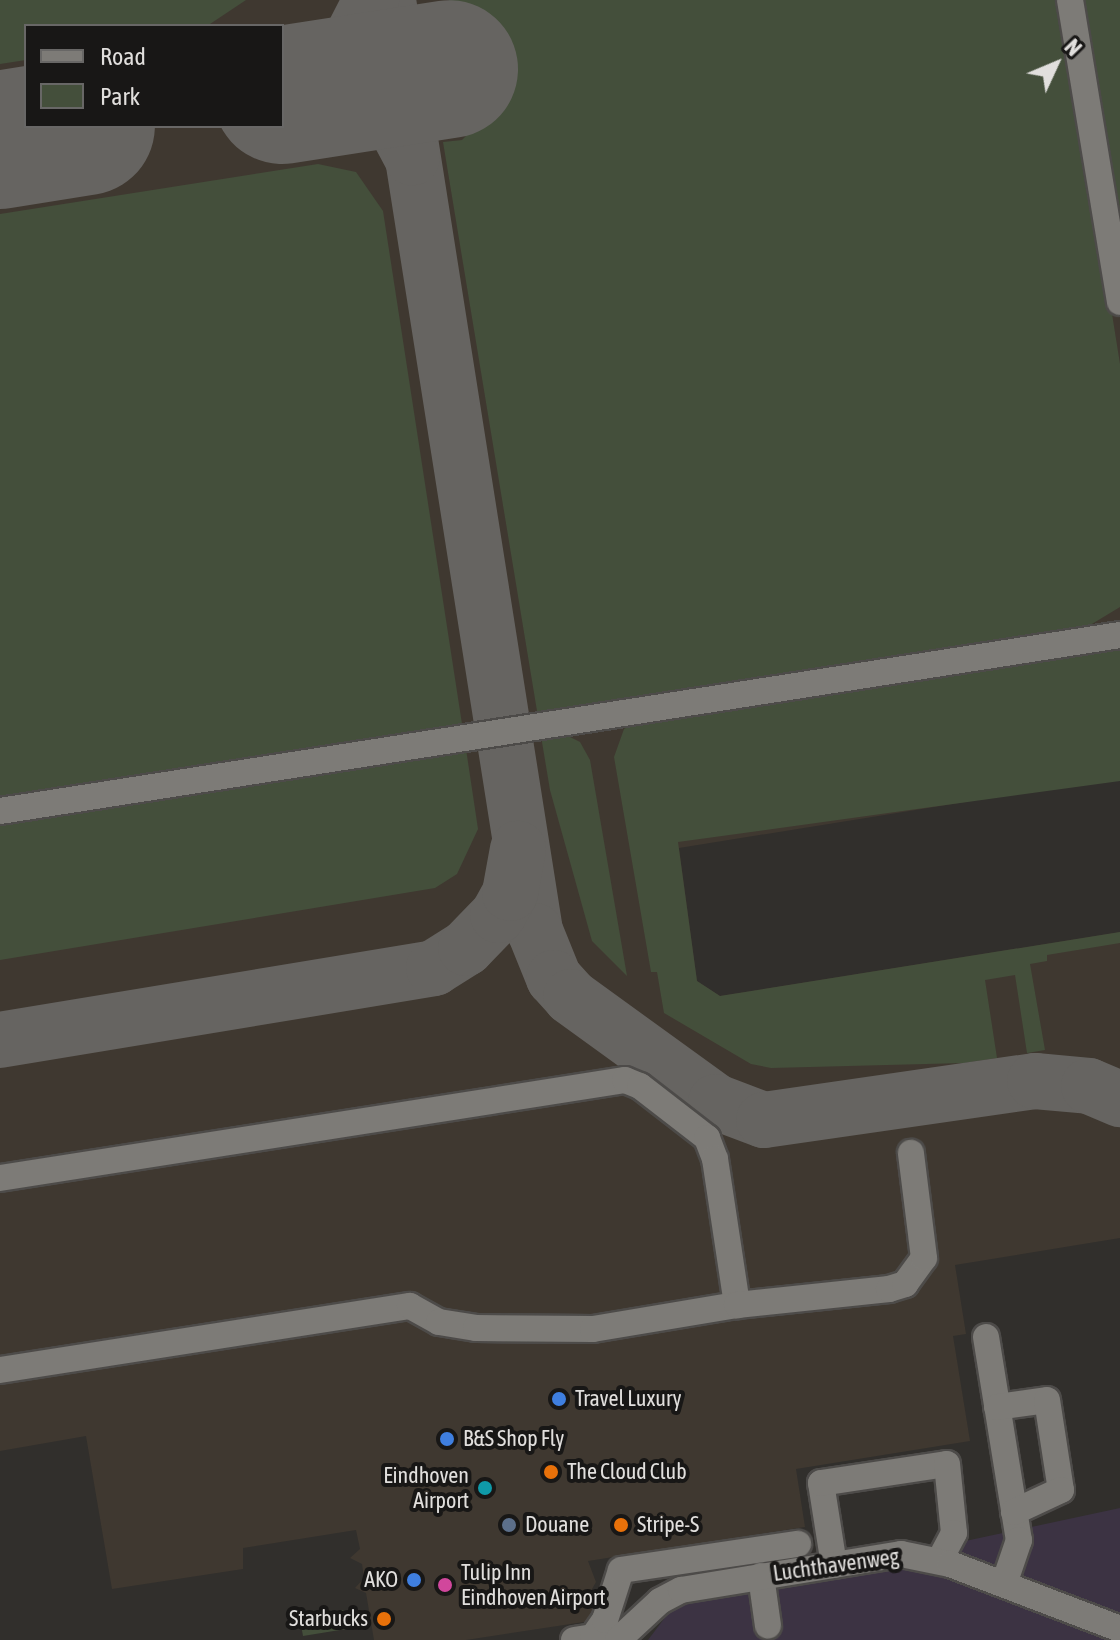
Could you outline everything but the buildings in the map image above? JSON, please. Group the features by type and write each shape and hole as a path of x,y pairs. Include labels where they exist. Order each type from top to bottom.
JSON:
{"street":[{"path":"1070,0 1120,302"},
{"path":"1085,640 1120,621"},
{"path":"0,811 1120,635"},
{"path":"0,1178 625,1080 640,1086 707,1138 715,1159 737,1305"},
{"path":"0,1370 410,1306 439,1322 476,1328 593,1329 737,1305 905,1284 920,1268 925,1246 911,1153"},
{"path":"986,1337 1019,1540 1004,1584"},
{"path":"997,1407 1047,1400 1061,1490 1014,1512"},
{"path":"834,1565 821,1483 947,1464 954,1533 939,1561"},
{"path":"574,1640 593,1637 605,1620 621,1570 798,1544"},
{"name":"Luchthavenweg","path":"618,1640 644,1615 681,1590 901,1554 939,1561 1120,1629"},
{"path":"761,1576 768,1626"},
{"path":"634,1640 644,1615"}],"shaded area":[{"name":"Eindhoven Airport","path":"0,0 1120,0 1120,777 679,848 697,981 720,996 1120,932 1120,1238 955,1265 966,1334 953,1336 970,1441 796,1469 805,1527 588,1561 596,1582 592,1589 597,1620 466,1640 374,1640 366,1593 355,1588 364,1578 362,1564 350,1558 360,1549 356,1530 243,1548 243,1569 112,1589 86,1436 0,1451"},
{"path":"1120,1508 1120,1640 648,1640 676,1603"}],"green space":[{"path":"0,0 246,0 210,24 24,24 24,60 0,64"},
{"path":"449,0 1062,0 1120,364 1120,607 1082,630 538,717 443,142 462,140 470,132"},
{"path":"1084,0 1120,0 1120,233"},
{"path":"318,164 356,172 383,211 462,724 0,797 0,214"},
{"path":"1120,644 1120,781 678,842 697,981 720,996 1120,932 1120,943 1047,955 1047,961 1030,964 1045,1050 1027,1053 1015,975 985,980 997,1058 964,1063 771,1068 751,1064 664,1013 657,972 651,972 614,757 624,729 638,721"},
{"path":"562,733 580,742 590,760 627,976 592,941 550,790 541,736"},
{"path":"466,749 478,829 457,874 435,888 0,960 0,822"},
{"path":"343,1610 346,1629 303,1636 301,1625 326,1621 325,1613"}],"taxiway":[{"path":"284,91 321,72 348,45 371,0"},
{"path":"388,0 535,931 554,978 571,997 716,1102 764,1120 1035,1081 1089,1086 1120,1099"},
{"path":"284,95 337,94 373,106 398,131 412,157"},
{"path":"0,1040 434,968 466,948 498,915 510,893 518,849"}],"runway":[{"path":"284,95 449,69"},
{"path":"0,140 74,128"}],"place":[{"name":"Travel Luxury","path":"559,1399"},
{"name":"B&S Shop Fly","path":"447,1439"},
{"name":"The Cloud Club","path":"551,1472"},
{"name":"Eindhoven Airport","path":"485,1488"},
{"name":"Douane","path":"509,1525"},
{"name":"Stripe-S","path":"621,1525"},
{"name":"AKO","path":"414,1580"},
{"name":"Tulip Inn Eindhoven Airport","path":"445,1585"},
{"name":"Starbucks","path":"384,1619"}]}
